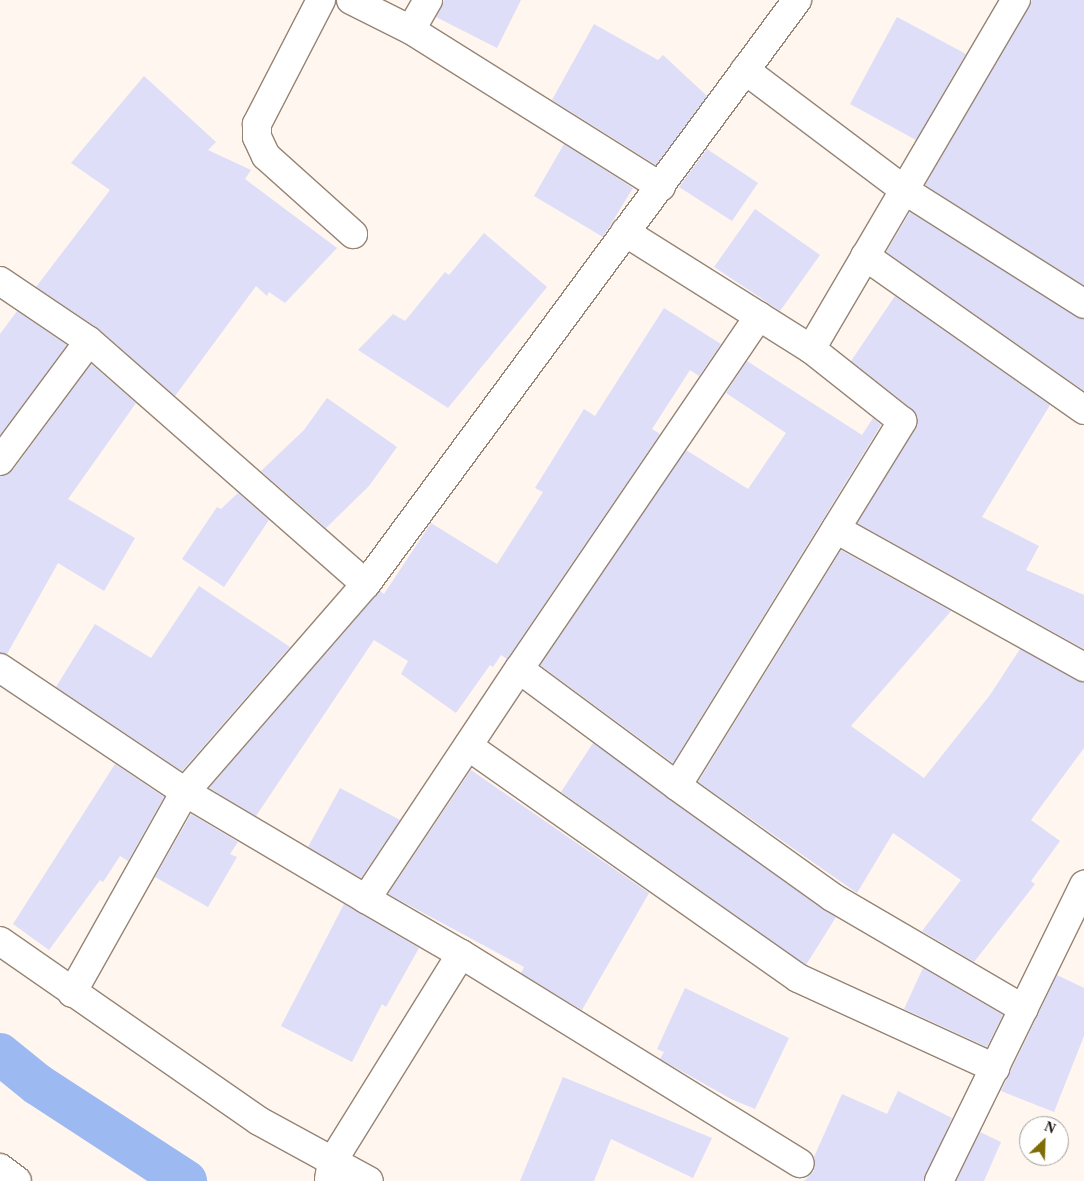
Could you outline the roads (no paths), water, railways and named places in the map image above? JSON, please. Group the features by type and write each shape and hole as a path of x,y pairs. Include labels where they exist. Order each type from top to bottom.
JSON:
{"street":[{"path":"322,0 257,124 257,137 266,156 353,234"},
{"path":"351,0 411,30 661,187"},
{"path":"411,30 428,0"},
{"path":"72,993 185,792 366,584 625,232 661,187 797,0"},
{"path":"811,349 1016,0"},
{"path":"745,70 904,190 1084,304"},
{"path":"625,232 811,349 902,421 677,786"},
{"path":"865,256 1084,410"},
{"path":"0,281 89,342 366,584"},
{"path":"366,899 519,669 759,316"},
{"path":"0,461 89,342"},
{"path":"836,529 1084,667"},
{"path":"0,668 185,792 461,954 800,1164"},
{"path":"519,669 677,786 832,897 1024,1009"},
{"path":"468,746 798,978 995,1068"},
{"path":"939,1181 1084,885"},
{"path":"0,941 330,1172 370,1181"},
{"path":"330,1172 461,954"},
{"path":"0,1168 17,1181"}],"waterway":[{"path":"0,1054 37,1084 186,1181"}]}
